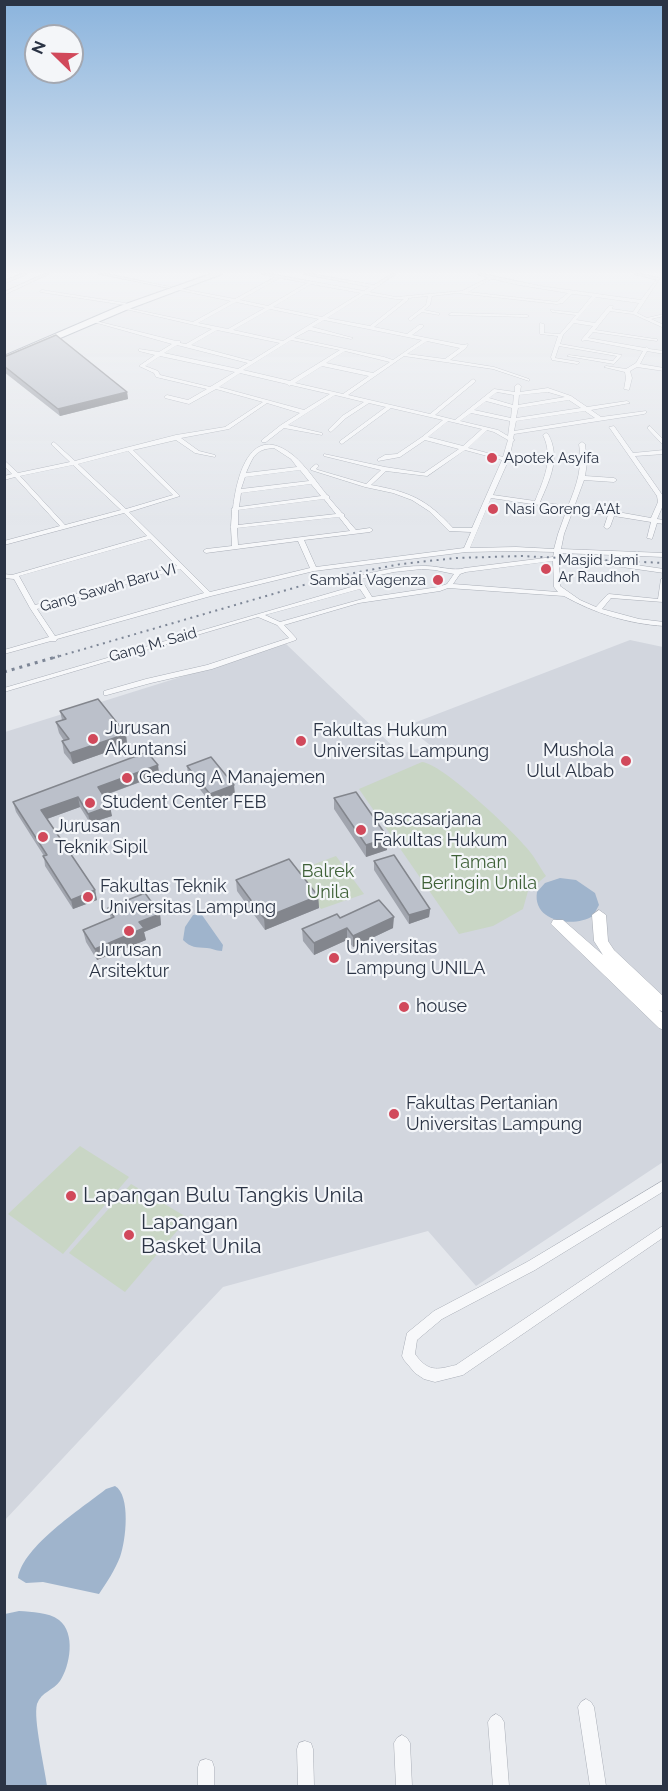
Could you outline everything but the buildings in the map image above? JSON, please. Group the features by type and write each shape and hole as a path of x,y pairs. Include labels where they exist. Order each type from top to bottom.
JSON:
{"street":[{"path":"154,358 141,366 155,371 159,376 304,412"},
{"path":"176,358 485,429 506,435 512,440"},
{"path":"233,358 252,363"},
{"path":"166,397 189,402 261,358"},
{"path":"289,384 332,358"},
{"path":"382,358 392,361"},
{"path":"343,396 399,358"},
{"path":"422,358 494,368 527,380"},
{"path":"446,361 450,358"},
{"path":"554,358 627,371 640,358"},
{"path":"579,358 614,363 618,358"},
{"path":"321,364 373,375"},
{"path":"635,365 663,370"},
{"path":"627,371 629,378 626,384 627,389"},
{"path":"430,416 473,381"},
{"path":"456,422 502,383"},
{"path":"466,550 506,459 512,440 518,386"},
{"path":"496,390 516,394 548,390 570,398 600,419"},
{"path":"264,441 333,394"},
{"path":"485,399 515,407 570,398"},
{"path":"4,478 176,437 227,428 266,402"},
{"path":"331,430 344,417 367,402"},
{"path":"470,411 515,420 627,403"},
{"path":"342,442 389,407"},
{"path":"513,433 644,412"},
{"path":"380,460 385,457 398,456 446,420"},
{"path":"284,426 320,434"},
{"path":"612,427 660,496 661,502 650,538"},
{"path":"650,428 663,444"},
{"path":"326,455 385,469 425,475 464,448 485,429"},
{"path":"537,503 552,462 552,444 546,435"},
{"path":"176,437 197,452 213,456"},
{"path":"424,438 506,459"},
{"path":"54,444 209,594"},
{"path":"564,594 556,584 557,550 582,478 584,452 582,444"},
{"path":"235,546 232,527 234,509 243,474 253,451 263,446 287,452 342,514 354,532"},
{"path":"4,543 177,495 129,449"},
{"path":"631,455 663,452"},
{"path":"4,462 64,527"},
{"path":"316,466 313,469 316,471 367,486 408,494 429,507 451,530 474,530"},
{"path":"243,474 301,468"},
{"path":"367,486 385,469"},
{"path":"582,478 614,480"},
{"path":"239,491 313,482"},
{"path":"490,496 663,522"},
{"path":"234,509 327,497"},
{"path":"608,527 612,513"},
{"path":"232,527 342,514"},
{"path":"206,550 370,530"},
{"path":"4,576 15,575 151,537"},
{"path":"300,538 314,569"},
{"path":"4,652 54,640 209,594 314,569 466,550 557,550 663,555"},
{"path":"370,599 357,578 394,571 440,567 458,573 473,569 556,559 601,562 663,571"},
{"name":"Gang Sawah Baru VI","path":"54,640 33,608 182,566"},
{"path":"279,624 370,599 440,590 447,586 458,573"},
{"path":"15,575 33,608"},
{"path":"598,609 609,596 661,602 663,579"},
{"name":"Gang M. Said","path":"4,690 363,586"},
{"path":"447,586 564,594 635,622 663,624"},
{"path":"108,693 209,667 294,639 279,624 259,615"},
{"path":"599,915 601,941 609,954 663,1006"},
{"path":"558,924 583,945 663,1024"},
{"path":"663,1185 531,1266 438,1315 411,1338 408,1356 420,1371 436,1377 459,1371 663,1230"},
{"path":"586,1707 598,1786"},
{"path":"496,1722 501,1786"},
{"path":"402,1743 404,1786"},
{"path":"305,1749 306,1786"},
{"path":"206,1767 206,1786"}],"shaded area":[{"name":"Universitas Lampung UNILA","path":"630,640 663,647 663,1162 476,1286 428,1231 223,1287 5,1520 5,732 286,644 401,754 430,745 406,726"}],"green space":[{"name":"Taman Beringin Unila","path":"422,762 444,773 491,812 528,849 546,876 528,891 523,909 493,926 459,934 359,789"},
{"name":"Balrek Unila","path":"336,856 364,894 321,909 293,872"},
{"name":"Lapangan Bulu Tangkis Unila","path":"80,1146 129,1177 63,1254 8,1214"},
{"name":"Lapangan Basket Unila","path":"131,1184 188,1218 125,1292 69,1253"}],"water":[{"path":"560,878 576,880 595,893 599,905 593,916 576,922 566,922 556,920 541,910 537,902 537,892 545,883"},
{"path":"199,914 223,945 222,951 194,947 183,940 185,927 193,915"},
{"path":"115,1486 120,1491 125,1508 124,1540 118,1562 99,1594 43,1582 26,1583 18,1578 30,1553 41,1541 106,1489"},
{"path":"19,1611 55,1617 68,1633 70,1650 64,1675 41,1697 36,1711 47,1786 5,1786 5,1614"}],"railway":[{"path":"53,658 328,578 401,564 456,558 521,556 664,563"},
{"path":"4,672 59,656"}],"place":[{"name":"Apotek Asyifa","path":"492,458"},
{"name":"Nasi Goreng A'At","path":"493,509"},
{"name":"Masjid Jami Ar Raudhoh","path":"546,569"},
{"name":"Sambal Vagenza","path":"438,580"},
{"name":"Jurusan Akuntansi","path":"93,739"},
{"name":"Fakultas Hukum Universitas Lampung","path":"301,741"},
{"name":"Mushola Ulul Albab","path":"626,761"},
{"name":"Gedung A Manajemen","path":"127,778"},
{"name":"Student Center FEB","path":"90,803"},
{"name":"Pascasarjana Fakultas Hukum","path":"361,830"},
{"name":"Jurusan Teknik Sipil","path":"43,837"},
{"name":"Fakultas Teknik Universitas Lampung","path":"88,897"},
{"name":"Jurusan Arsitektur","path":"129,931"},
{"name":"Universitas Lampung UNILA","path":"334,958"},
{"name":"house","path":"404,1007"},
{"name":"Fakultas Pertanian Universitas Lampung","path":"394,1114"},
{"name":"Lapangan Bulu Tangkis Unila","path":"71,1196"},
{"name":"Lapangan Basket Unila","path":"129,1235"}]}
